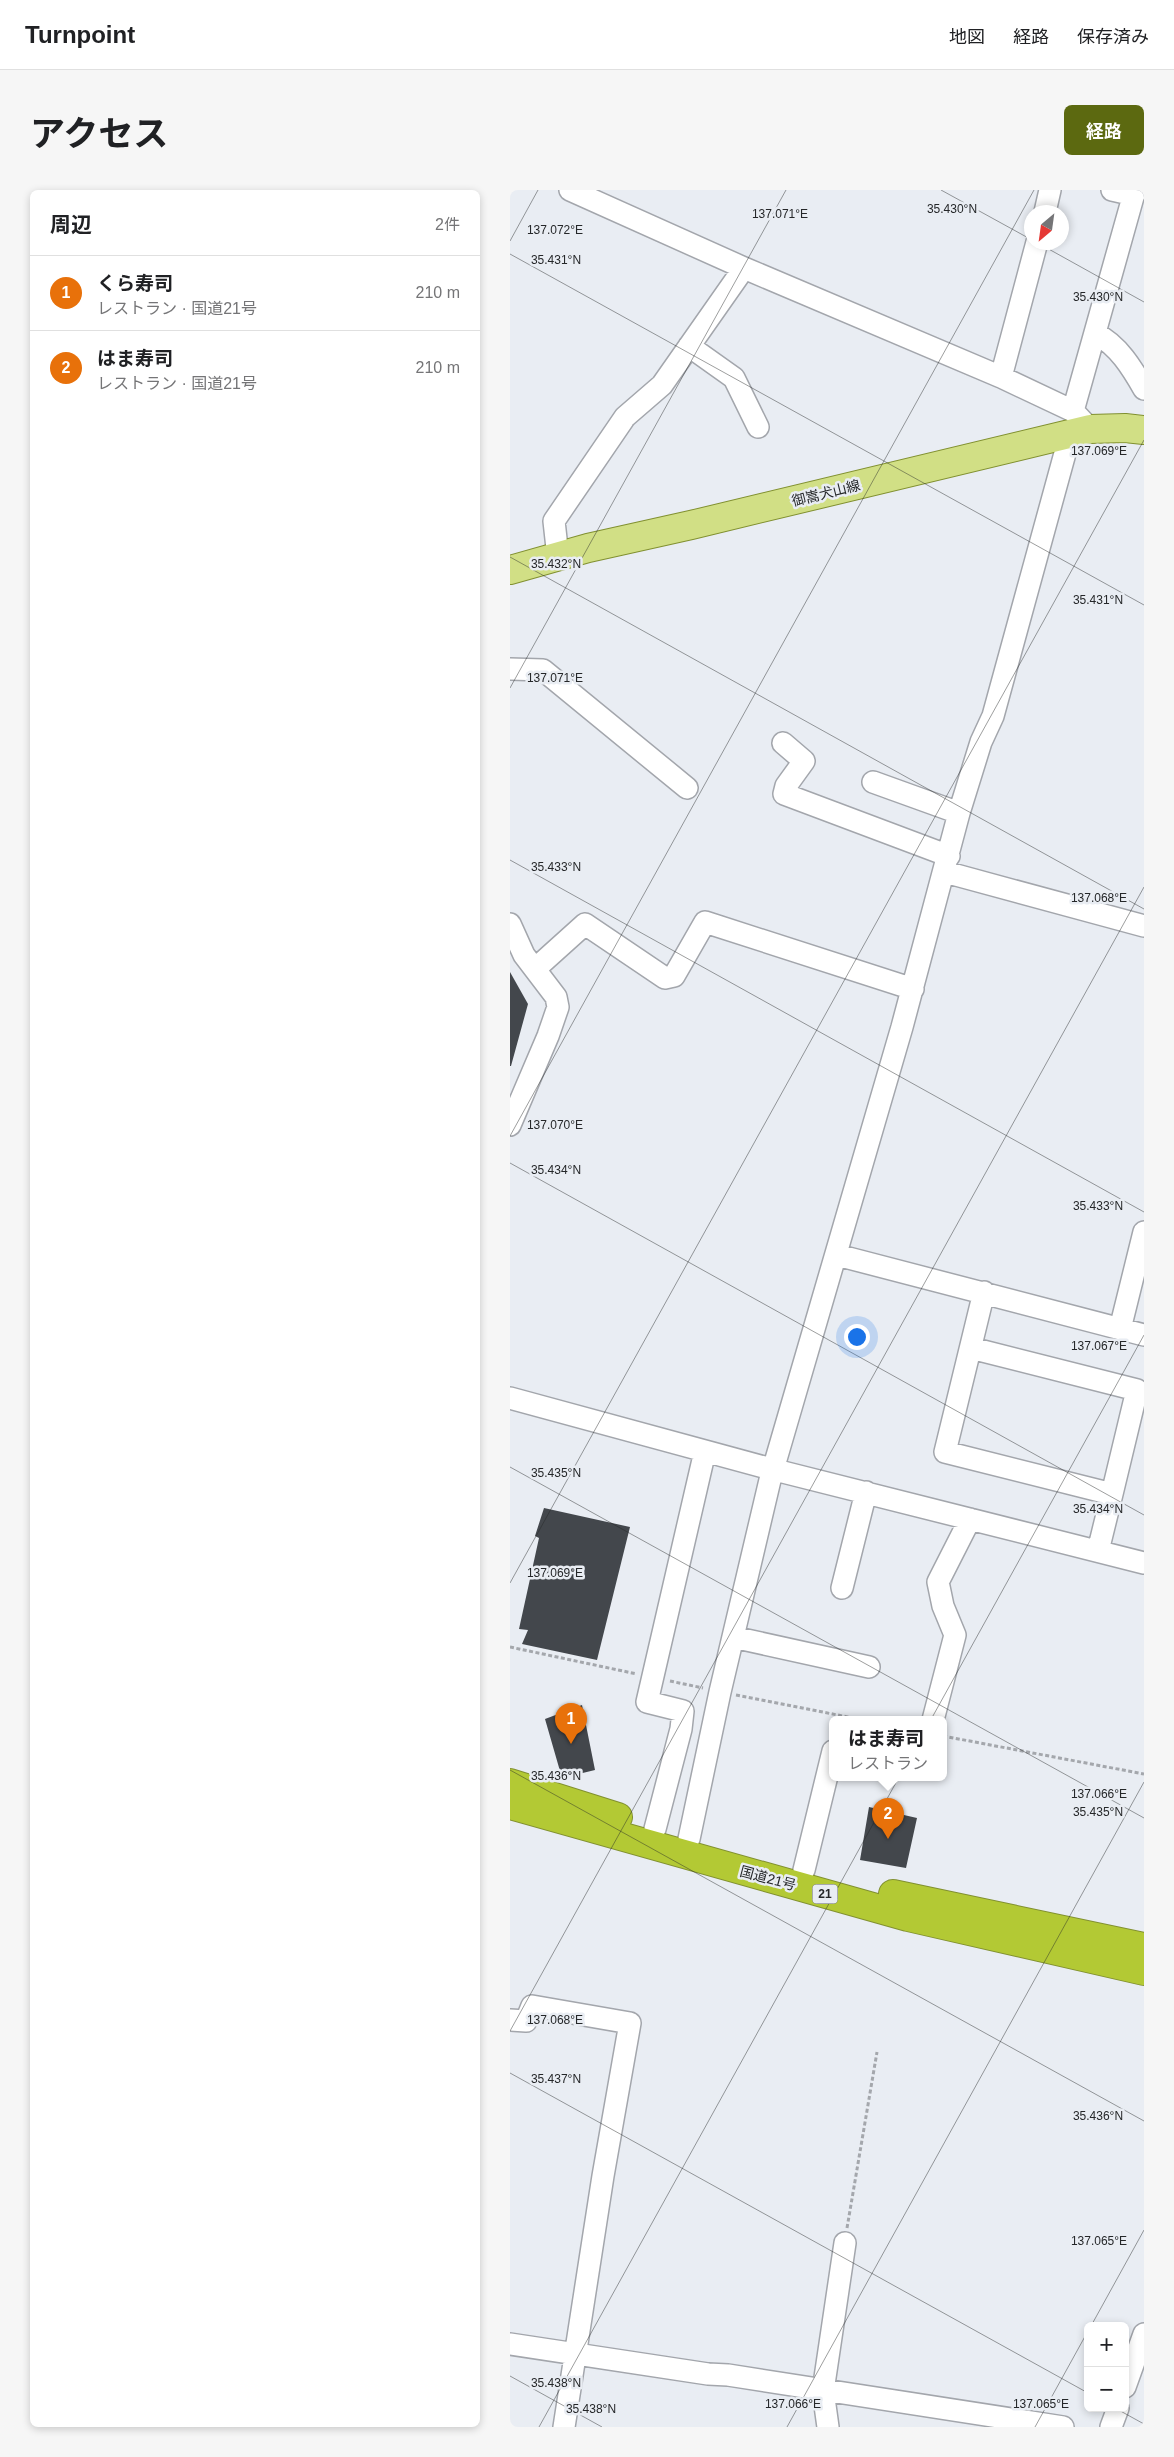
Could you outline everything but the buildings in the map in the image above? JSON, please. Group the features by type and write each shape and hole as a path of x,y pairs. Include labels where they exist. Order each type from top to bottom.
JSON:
{"highway":[{"name":"国道21号","path":"510,1783 689,1839 912,1899 1144,1947"},
{"name":"国道21号","path":"510,1805 908,1917 1144,1971"}],"main road":[{"name":"御嵩犬山線","path":"510,570 1078,425 1144,430"}],"street":[{"path":"570,190 744,268 1001,377 1078,425"},
{"path":"1046,205 1050,190"},
{"path":"689,1839 720,1692 770,1480 775,1470 913,989 959,813 981,742 993,716 1078,425 1096,334 1134,193 1112,190"},
{"path":"1001,377 1035,250"},
{"path":"558,557 554,521 625,417 662,385 744,268"},
{"path":"1096,334 1108,340 1132,368 1144,388"},
{"path":"689,346 734,378 758,427"},
{"path":"510,669 543,670 687,788"},
{"path":"783,743 804,761 786,786 784,794 947,864 1144,926"},
{"path":"873,782 959,813"},
{"path":"535,969 585,924 665,978 674,976 705,922 913,989"},
{"path":"510,924 524,955 556,997 558,1007 548,1036 510,1125"},
{"path":"1120,1329 1144,1232"},
{"path":"837,1255 1144,1335"},
{"path":"984,1292 945,1452 1112,1494"},
{"path":"971,1348 1137,1390 1098,1552"},
{"path":"510,1398 775,1470 1144,1563"},
{"path":"655,1829 681,1729 683,1711 647,1702 705,1451"},
{"path":"842,1588 866,1492"},
{"path":"933,1716 955,1635 943,1606 938,1582 970,1519"},
{"path":"733,1637 869,1667"},
{"path":"804,1870 829,1767"},
{"path":"510,2020 526,2021 532,2006 630,2023 603,2176 564,2427"},
{"path":"828,2427 823,2391 845,2243"},
{"path":"1129,2376 1144,2334"},
{"path":"510,2344 1063,2427"},
{"path":"1111,2427 1117,2412"}],"path":[{"path":"510,1648 843,1716"},
{"path":"947,1737 1144,1774"},
{"path":"845,2243 877,2052"}],"place":[{"name":"くら寿司","path":"571,1744"},
{"name":"はま寿司","path":"888,1839"}]}
